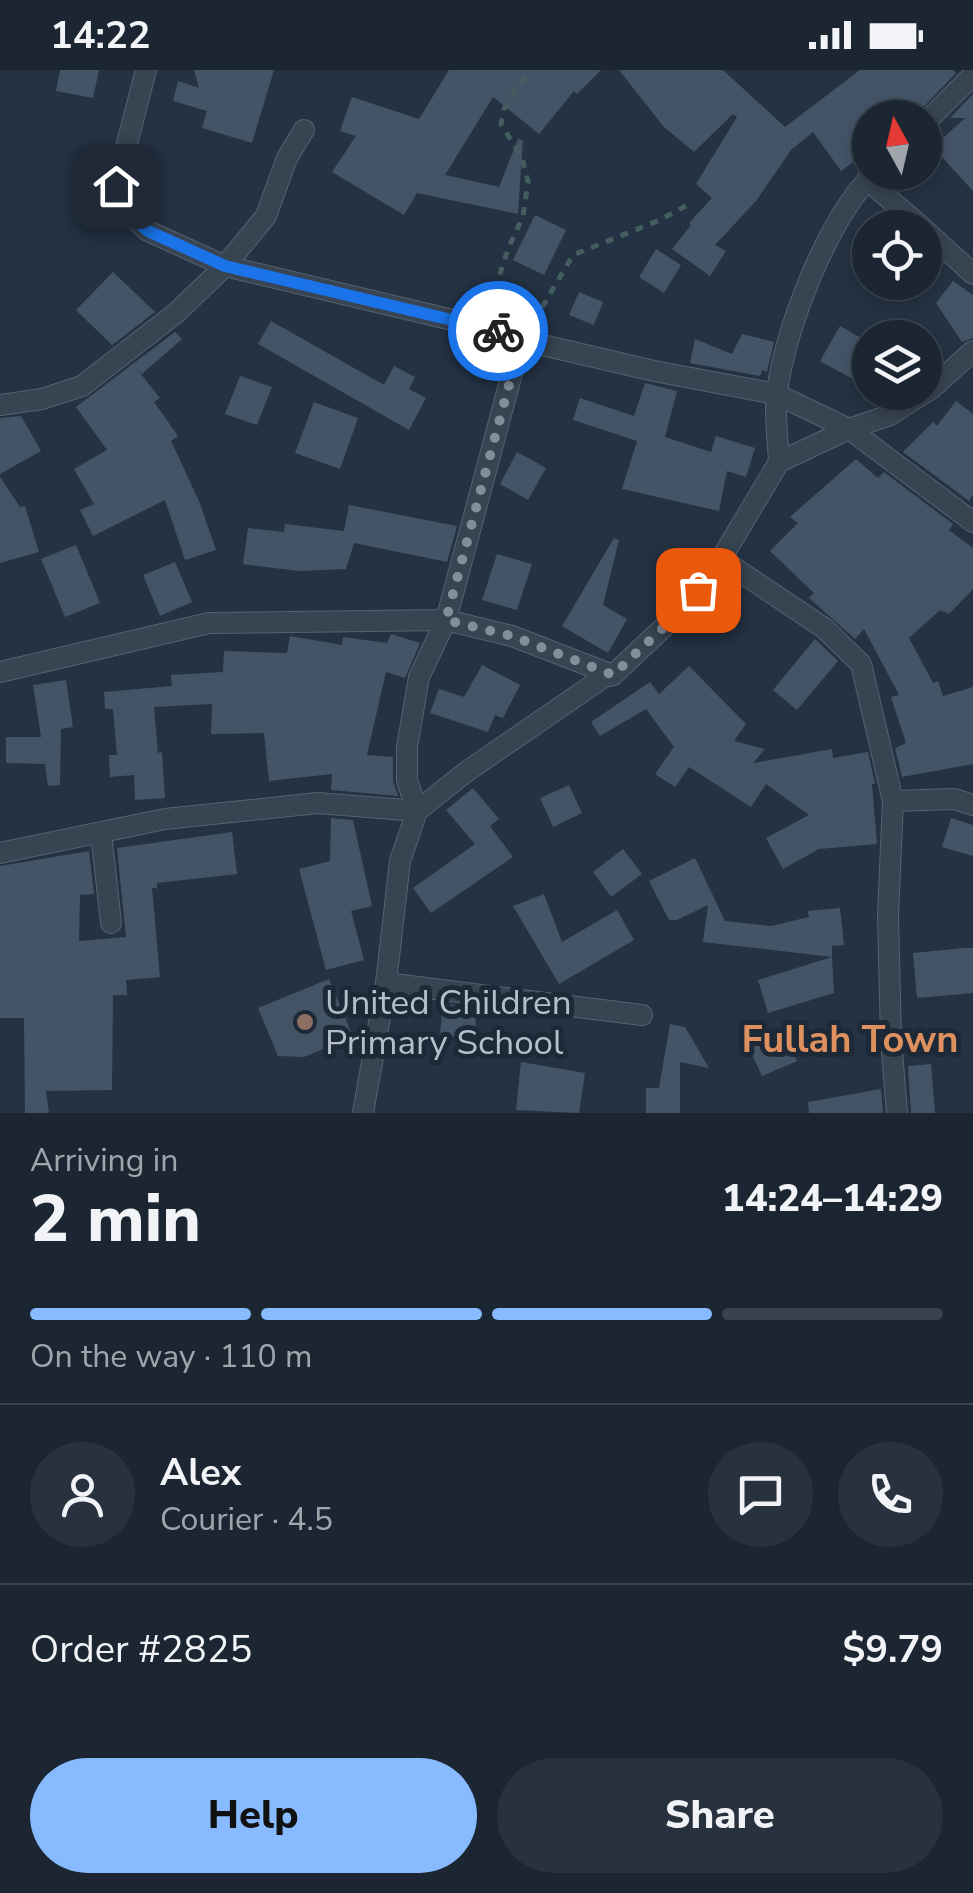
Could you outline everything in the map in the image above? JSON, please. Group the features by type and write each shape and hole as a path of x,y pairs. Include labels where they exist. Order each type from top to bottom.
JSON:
{"street":[{"path":"146,70 116,186 119,205 148,231 225,266 654,371 776,394 849,428 973,522"},
{"path":"942,106 973,75"},
{"path":"0,405 42,399 82,386 176,314 225,266 266,216 287,158 304,130"},
{"path":"780,462 776,394 796,312 840,219 861,190"},
{"path":"885,190 905,210"},
{"path":"942,246 973,274"},
{"path":"418,811 407,780 407,747 419,677 446,620 521,340"},
{"path":"363,1113 386,983 400,861 418,811 466,772 604,677 613,675 664,627 721,559 780,462 849,428 890,415 931,389 973,351"},
{"path":"721,559 824,628 860,664 893,802 889,933 897,1113"},
{"path":"0,672 210,623 446,620 512,636 613,675"},
{"path":"893,802 954,798 973,804"},
{"path":"0,854 165,819 318,804 418,811"},
{"path":"100,833 111,923"},
{"path":"386,983 642,1014"}],"path":[{"path":"483,327 523,216 528,182 522,158 501,124 504,109 529,70"},
{"path":"521,340 573,255 690,204"}],"building":[{"path":"60,70 99,70 93,98 56,91"},
{"path":"194,70 274,70 252,143 202,128 207,111 173,101 178,81 199,88"},
{"path":"449,70 601,70 577,94 574,91 539,134 493,97 445,175 499,187 518,139 523,140 518,214 417,193 404,215 332,172 356,136 340,131 352,97 419,119"},
{"path":"619,70 723,70 785,127 860,70 956,73 930,100 852,100 852,163 841,171 813,132 791,150 756,201 715,245 726,251 710,276 672,249 712,198 696,184 737,117 733,114 694,152 663,126"},
{"path":"973,94 973,191 942,157 942,139 965,118 950,118"},
{"path":"535,215 566,230 544,275 513,260"},
{"path":"656,249 681,265 664,293 639,277"},
{"path":"113,272 155,312 112,345 76,310"},
{"path":"953,281 973,295 973,338 962,342 936,303"},
{"path":"579,292 603,302 594,325 569,315"},
{"path":"271,321 384,385 394,366 415,377 409,389 426,398 409,430 258,344"},
{"path":"840,326 852,333 852,379 820,361"},
{"path":"175,332 182,339 142,374 136,368 160,398 154,402 178,436 171,441 216,550 185,560 165,500 93,536 80,510 94,504 74,469 107,450 76,407"},
{"path":"742,334 774,342 767,372 762,370 760,376 690,363 695,339 732,354"},
{"path":"240,376 272,387 257,425 225,414"},
{"path":"645,383 677,391 665,437 711,452 716,436 755,448 746,477 727,471 719,511 622,489 637,441 573,420 580,398 634,416"},
{"path":"956,401 973,414 973,495 969,501 903,452 933,422 937,426"},
{"path":"314,402 358,418 340,469 295,453"},
{"path":"21,416 41,451 0,474 0,418"},
{"path":"517,452 546,468 528,500 500,484"},
{"path":"856,459 878,478 884,472 953,524 949,530 973,548 973,589 949,614 940,610 909,638 933,683 938,681 943,696 973,687 973,764 902,777 895,748 906,743 891,697 899,695 864,629 855,639 809,598 814,593 770,551 798,523 790,517"},
{"path":"0,477 20,507 25,506 39,552 0,563"},
{"path":"349,505 457,526 447,562 354,543 346,569 299,571 243,564 248,528 284,532 285,524 344,531"},
{"path":"614,538 619,540 603,605 627,619 608,653 562,626"},
{"path":"76,545 100,603 65,617 41,559"},
{"path":"497,554 532,564 517,610 482,600"},
{"path":"175,562 192,602 160,616 143,575"},
{"path":"391,634 420,643 405,678 386,672 367,755 393,757 393,781 398,796 331,790 332,774 269,781 264,733 211,734 212,704 154,707 165,798 135,800 134,775 110,777 109,755 117,755 113,709 105,709 104,692 172,686 171,675 223,672 224,651 287,653 290,636 342,645 343,637 387,643"},
{"path":"815,639 838,661 797,710 773,690"},
{"path":"482,665 520,685 503,718 495,715 488,732 430,713 439,689 464,697"},
{"path":"689,666 746,724 734,741 765,749 753,763 832,749 833,758 868,752 875,784 877,844 819,849 783,869 766,838 809,815 766,784 751,807 689,767 675,787 655,774 674,747 646,709 600,736 591,722 650,682 659,694"},
{"path":"66,680 73,727 61,729 60,785 48,786 45,764 6,763 6,737 41,737 33,685"},
{"path":"569,785 582,813 553,827 540,798"},
{"path":"473,788 499,819 490,826 513,857 431,913 413,888 475,844 446,810"},
{"path":"331,818 353,820 372,906 351,911 364,960 326,970 299,869 330,861"},
{"path":"951,818 973,825 973,856 942,847"},
{"path":"232,832 237,874 157,883 157,888 152,888 160,977 126,980 127,995 113,995 112,1090 46,1091 49,1113 25,1113 24,1018 0,1018 0,866 89,851 94,894 80,895 79,941 126,937 117,848"},
{"path":"623,849 642,874 611,897 593,872"},
{"path":"695,858 725,921 771,926 809,917 808,911 840,908 844,945 832,946 832,957 703,942 708,905 669,920 649,881"},
{"path":"544,894 562,942 617,910 634,940 559,984 513,906"},
{"path":"973,948 973,993 917,998 913,953"},
{"path":"832,957 834,993 768,1013 758,980"},
{"name":"United Children Primary School","path":"329,979 353,1037 304,1057 278,1056 258,1008"},
{"path":"443,1004 477,1008 474,1039 440,1035"},
{"path":"670,1024 685,1027 709,1068 680,1062 680,1113 646,1113 646,1088 659,1088"},
{"path":"782,1028 797,1061 762,1076 747,1044"},
{"path":"521,1062 585,1073 579,1113 516,1110"},
{"path":"931,1064 935,1113 911,1113 908,1066"},
{"path":"881,1089 883,1113 809,1113 808,1102"}],"way so far":[{"path":"498,331 521,340 446,620 512,636 613,675 698,590"}],"place":[{"name":"United Children Primary School","path":"305,1022"}],"district":[{"name":"Fullah Town","path":"850,1039"}],"route":[{"path":"116,186 119,205 148,231 225,266 498,331"}]}
